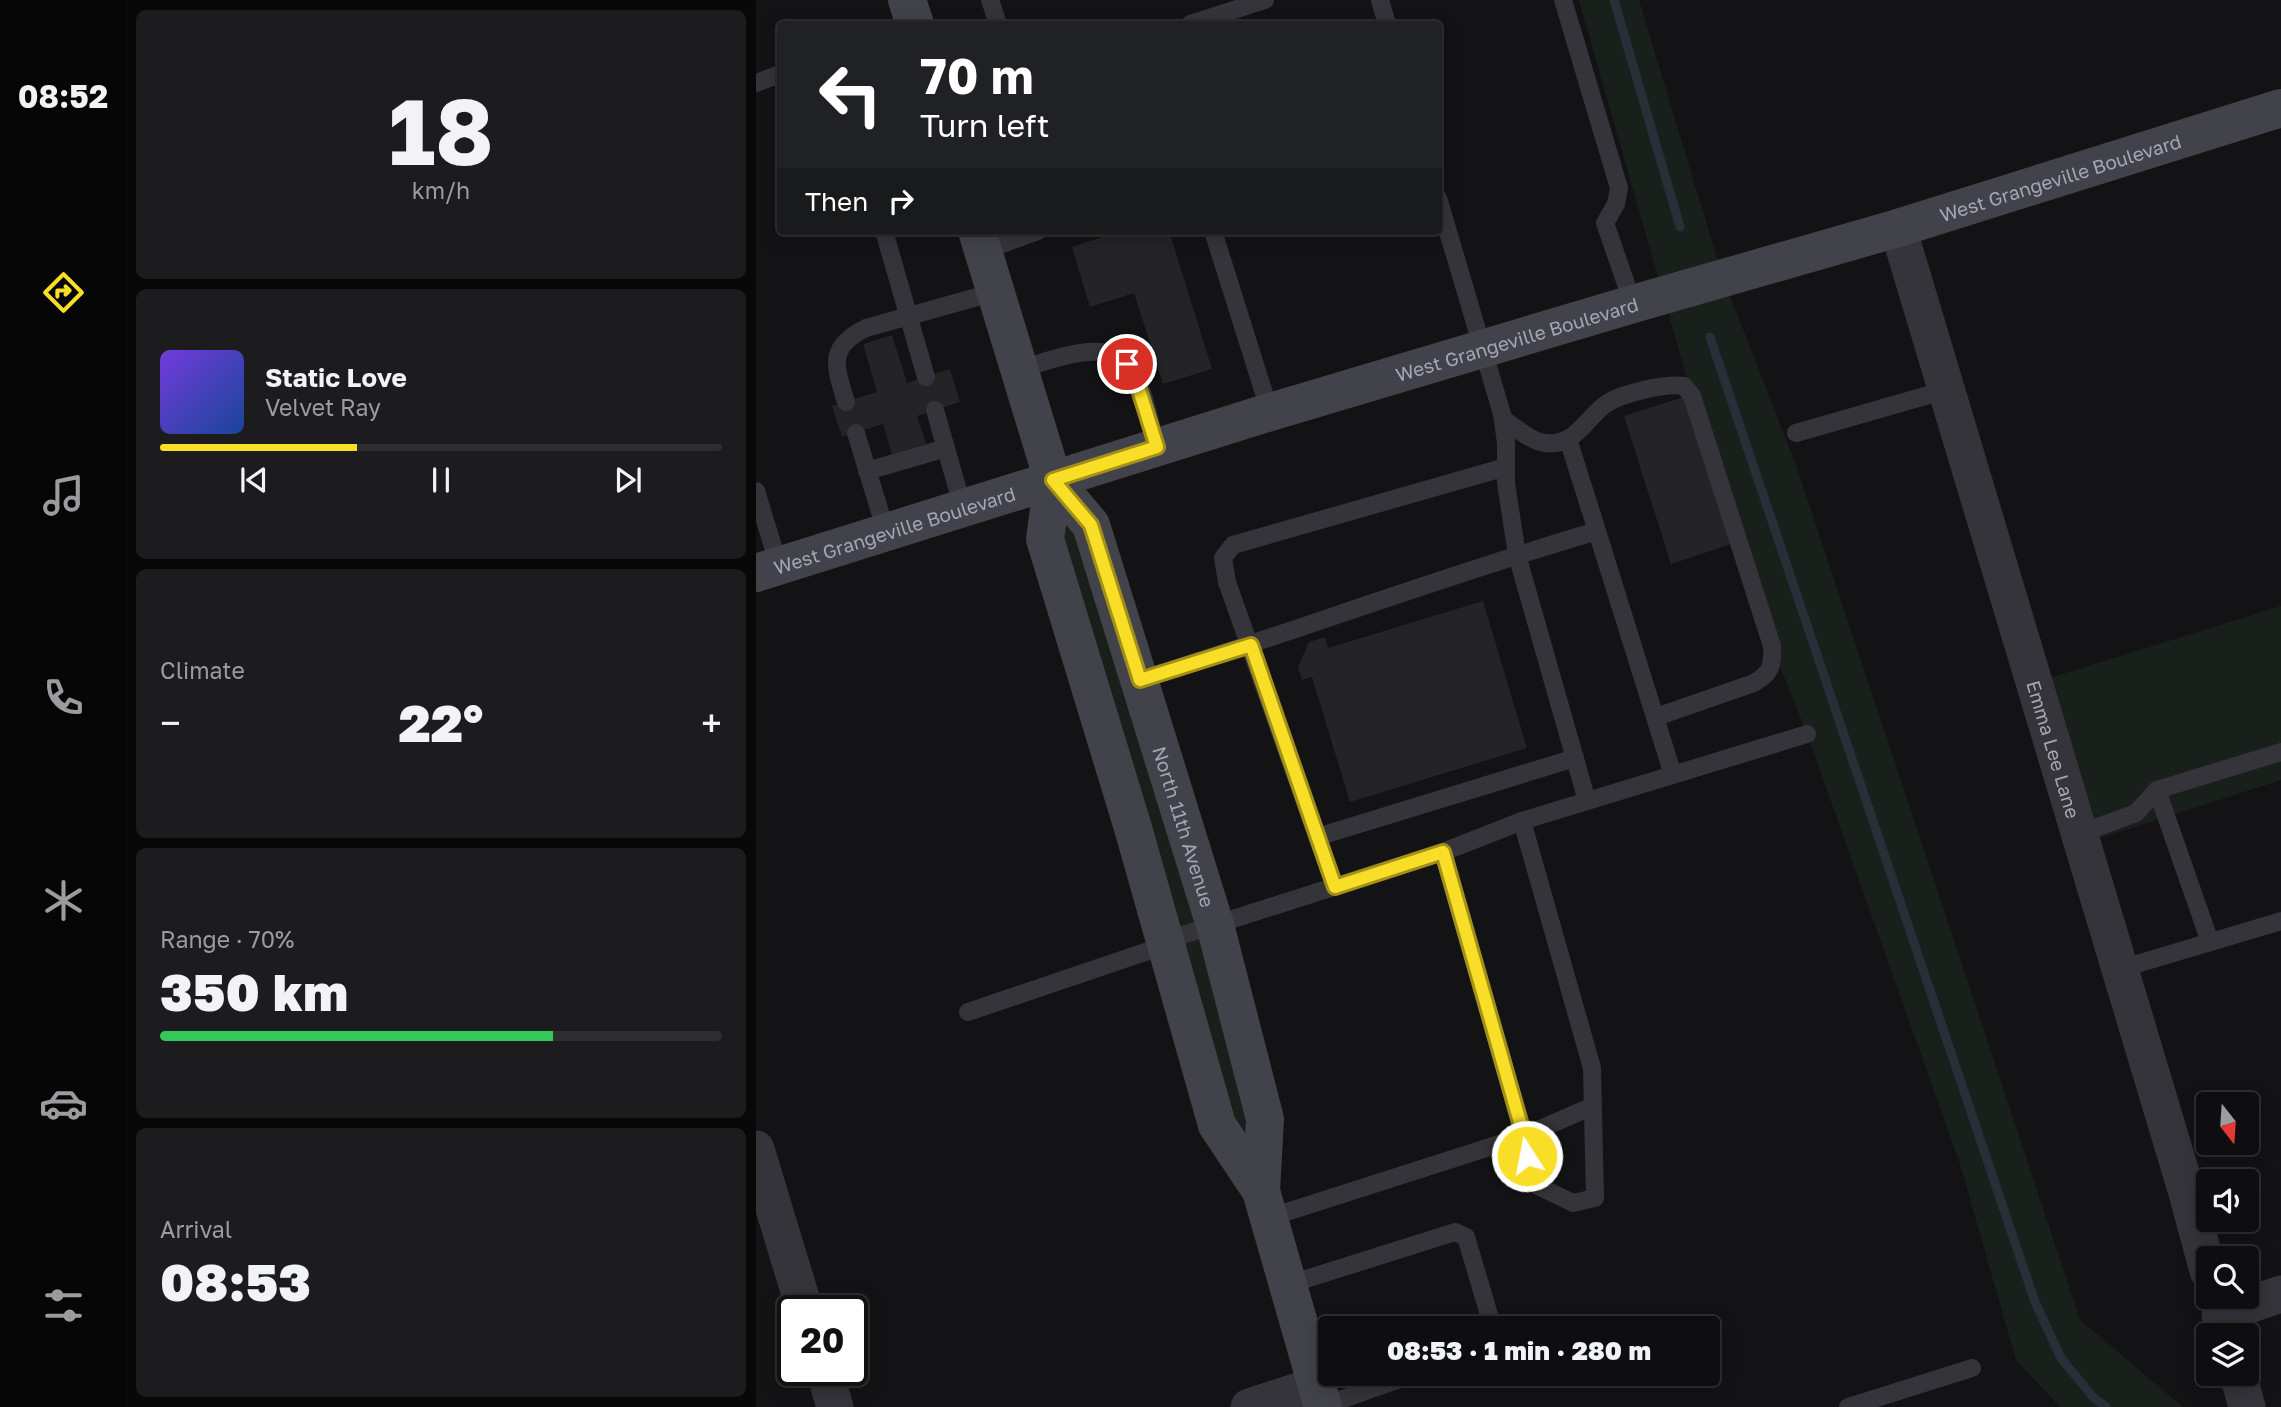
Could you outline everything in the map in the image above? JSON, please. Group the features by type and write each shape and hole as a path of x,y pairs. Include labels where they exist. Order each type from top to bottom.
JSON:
{"main road":[{"path":"907,0 914,21"},
{"name":"West Grangeville Boulevard","path":"767,570 1270,412 1898,228 2281,108"},
{"name":"North 11th Avenue","path":"980,241 1053,480 1091,525 1215,925 1265,1119 1265,1204 1321,1399"},
{"name":"North 11th Avenue","path":"1053,480 1045,539 1133,828 1217,1125 1265,1204"}],"street":[{"name":"Emma Lee Lane","path":"1898,228 2201,1246"},
{"path":"756,1149 800,1295"},
{"path":"2221,1316 2281,1294"},
{"path":"829,1386 835,1407"},
{"path":"2242,1386 2248,1407"},
{"path":"1249,1407 1321,1399"}],"lane":[{"path":"990,0 997,21"},
{"path":"1196,21 1229,6 1265,0"},
{"path":"1380,0 1386,21"},
{"path":"1563,0 1619,188 1616,204 1605,223 1633,304"},
{"path":"756,83 777,75"},
{"path":"1442,211 1503,419 1506,483 1517,555 1587,801"},
{"path":"885,235 926,377"},
{"path":"980,241 1015,235"},
{"path":"1214,235 1270,412"},
{"path":"846,402 835,362 840,346 850,335 866,328 995,292"},
{"path":"1019,370 1062,355 1093,352 1117,356 1127,364 1136,380 1157,447"},
{"path":"1503,419 1534,439 1547,443 1568,439 1581,431 1608,402 1670,384 1684,386 1692,396 1772,646 1773,664 1768,675 1754,683 1656,717"},
{"path":"1796,433 1946,390"},
{"path":"935,410 963,508"},
{"path":"856,433 886,532"},
{"path":"1568,439 1673,775"},
{"path":"867,471 946,448"},
{"path":"1335,887 1227,582 1223,558 1233,545 1506,467"},
{"path":"756,491 767,570"},
{"path":"1140,680 1597,531"},
{"path":"968,1012 1215,925 1443,852 1522,821 1807,734"},
{"path":"2079,834 2136,813 2157,790 2281,752"},
{"path":"1317,837 1575,758"},
{"path":"2157,790 2210,942"},
{"path":"1443,852 1524,1136 1530,1176 1538,1186 1573,1203 1595,1198 1592,1068 1522,821"},
{"path":"2120,969 2281,921"},
{"path":"1265,1204 1524,1136 1593,1106"},
{"path":"1287,1285 1455,1232 1466,1237 1489,1316"},
{"path":"1848,1407 1972,1368"},
{"path":"1321,1399 1369,1386"}],"shaded area":[{"path":"1579,0 1639,0 1723,278 1796,465 2080,1320 2183,1407 2060,1407 2016,1360 1960,1164 1807,734 1772,646 1692,396"},
{"path":"1053,480 1091,525 1215,925 1261,1191 1217,1125 1045,539"},
{"path":"2281,606 2281,780 2082,844 2034,683"}],"building":[{"path":"1108,235 1170,235 1212,369 1163,384 1134,293 1090,307 1072,247"},
{"path":"892,335 907,383 950,369 960,402 917,416 926,444 892,454 883,424 842,437 832,406 877,392 863,344"},
{"path":"1684,397 1731,544 1671,564 1624,416"},
{"path":"1483,601 1527,748 1350,802 1312,677 1302,680 1298,667 1309,642 1325,637 1328,648"}],"waterway":[{"path":"1614,0 1680,227"},
{"path":"1710,337 2035,1302 2061,1358 2093,1397 2106,1407"}],"route":[{"path":"1127,364 1136,380 1157,447 1053,480 1091,525 1140,680 1251,645 1335,887 1443,852 1524,1136 1527,1156"}]}
